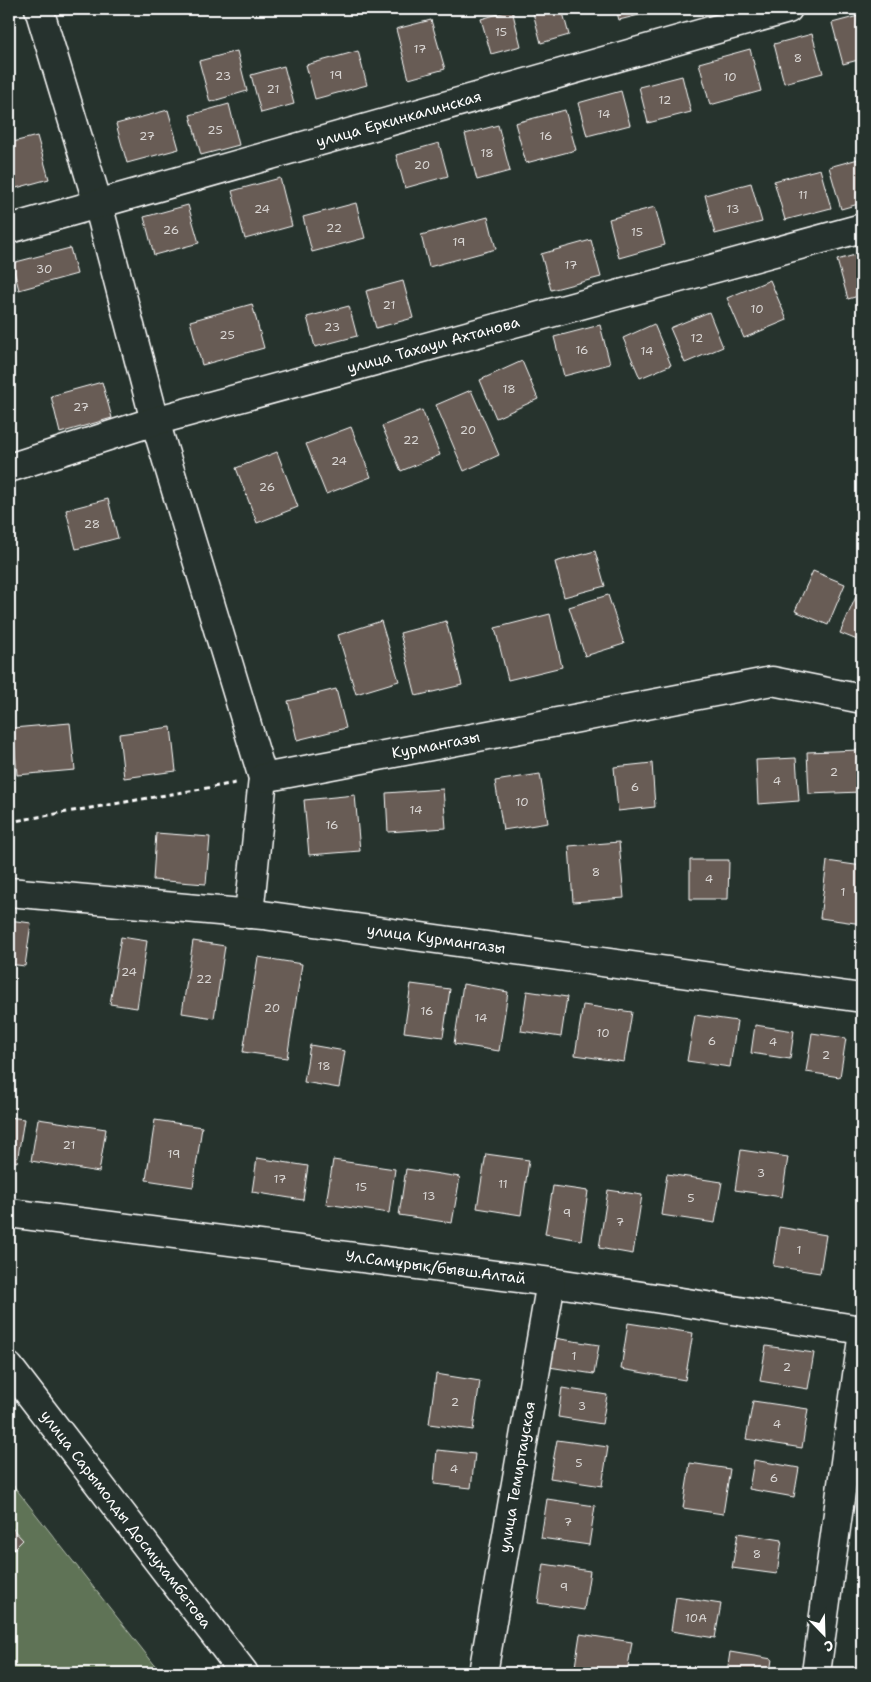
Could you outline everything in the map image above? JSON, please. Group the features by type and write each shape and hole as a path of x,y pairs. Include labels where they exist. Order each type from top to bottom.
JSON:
{"street":[{"path":"39,9 98,204 155,421 264,778 249,914"},
{"name":"улица Еркинкалинская","path":"9,229 788,9"},
{"name":"улица Тахауи Ахтанова","path":"9,468 155,421 862,228"},
{"name":"Курмангазы","path":"264,778 772,681 862,699"},
{"name":"улица Курмангазы","path":"9,892 249,914 862,998"},
{"name":"Ул.Самұрық/бывш.Алтай","path":"9,1213 551,1282 862,1330"},
{"name":"улица Темиртауская","path":"483,1673 551,1282"},
{"path":"816,1673 862,1339"},
{"name":"улица Сарымолды Досмухамбетова","path":"9,1367 244,1673"}],"path":[{"path":"9,822 264,778"}],"green space":[{"path":"9,1480 161,1673 9,1673"}],"building":[{"path":"532,9 562,9 569,35 541,43"},
{"path":"616,9 654,9 655,11 619,20"},
{"path":"512,10 521,46 491,54 481,19"},
{"path":"862,15 862,59 843,64 832,23"},
{"path":"431,20 445,69 409,79 396,29"},
{"path":"812,34 823,73 784,83 774,44"},
{"path":"750,49 761,91 710,105 699,63"},
{"path":"237,51 247,91 210,102 199,61"},
{"path":"358,51 367,85 315,99 306,65"},
{"path":"284,66 294,104 261,113 251,75"},
{"path":"682,76 691,112 648,123 639,87"},
{"path":"621,91 630,125 587,136 578,103"},
{"path":"229,104 239,145 201,155 190,115"},
{"path":"168,110 179,149 127,163 116,124"},
{"path":"565,110 576,150 526,163 515,123"},
{"path":"498,125 510,171 477,180 465,134"},
{"path":"37,136 49,179 9,190 9,143"},
{"path":"439,143 448,176 405,188 396,155"},
{"path":"862,158 862,203 841,209 829,167"},
{"path":"820,169 831,208 785,220 774,181"},
{"path":"280,178 292,226 245,239 232,191"},
{"path":"751,183 762,222 715,234 705,195"},
{"path":"356,203 365,238 312,252 303,217"},
{"path":"188,205 199,243 154,255 144,217"},
{"path":"655,207 665,245 619,258 609,219"},
{"path":"488,217 496,249 429,267 421,235"},
{"path":"591,240 601,277 551,290 541,254"},
{"path":"70,248 77,274 19,290 12,263"},
{"path":"862,253 862,295 848,299 837,260"},
{"path":"770,280 787,320 744,338 727,298"},
{"path":"403,281 413,318 376,328 366,291"},
{"path":"252,304 264,348 202,365 190,321"},
{"path":"349,306 357,336 315,347 307,317"},
{"path":"709,312 723,347 685,363 670,328"},
{"path":"654,324 671,365 640,378 623,338"},
{"path":"600,325 610,364 564,376 554,337"},
{"path":"522,361 538,399 496,418 480,380"},
{"path":"102,382 112,418 60,433 51,396"},
{"path":"471,390 499,455 464,471 436,405"},
{"path":"422,410 440,455 401,471 382,426"},
{"path":"351,427 371,477 326,494 306,444"},
{"path":"277,452 298,507 257,523 236,468"},
{"path":"108,499 118,538 76,549 66,510"},
{"path":"595,551 605,586 564,597 555,562"},
{"path":"813,571 845,584 828,625 795,611"},
{"path":"858,592 862,594 862,642 840,633"},
{"path":"608,595 624,644 585,656 569,607"},
{"path":"550,614 562,667 508,680 495,628"},
{"path":"381,621 399,681 356,694 338,635"},
{"path":"446,621 462,685 416,696 400,633"},
{"path":"336,689 346,728 297,740 288,701"},
{"path":"70,723 75,770 17,775 13,728"},
{"path":"171,727 176,771 124,778 119,734"},
{"path":"859,750 861,792 809,794 807,752"},
{"path":"796,758 799,801 758,804 756,760"},
{"path":"9,760 14,795 9,796"},
{"path":"652,763 655,807 618,811 614,767"},
{"path":"540,774 548,823 503,830 495,781"},
{"path":"443,789 446,828 388,832 386,793"},
{"path":"355,795 360,851 309,855 304,800"},
{"path":"156,833 210,837 206,884 153,880"},
{"path":"619,842 624,898 573,902 569,846"},
{"path":"690,860 729,860 728,899 690,899"},
{"path":"827,861 862,866 862,924 820,918"},
{"path":"9,920 31,923 25,966 9,964"},
{"path":"121,937 147,941 137,1008 110,1004"},
{"path":"193,941 225,946 214,1018 182,1013"},
{"path":"258,957 302,964 287,1058 243,1052"},
{"path":"411,984 450,989 443,1037 404,1032"},
{"path":"463,984 508,992 499,1051 454,1044"},
{"path":"527,991 567,997 561,1037 521,1031"},
{"path":"583,1005 632,1012 624,1062 575,1055"},
{"path":"695,1015 737,1021 730,1067 687,1061"},
{"path":"755,1025 794,1031 790,1059 751,1053"},
{"path":"812,1033 846,1038 840,1077 806,1072"},
{"path":"310,1045 345,1051 339,1088 304,1082"},
{"path":"9,1117 24,1119 17,1162 9,1160"},
{"path":"38,1119 106,1129 99,1172 31,1161"},
{"path":"155,1120 202,1127 193,1187 146,1180"},
{"path":"741,1150 788,1157 782,1197 735,1190"},
{"path":"486,1154 529,1160 521,1215 477,1208"},
{"path":"257,1158 308,1166 303,1200 252,1192"},
{"path":"333,1160 395,1169 389,1213 326,1204"},
{"path":"406,1169 460,1177 452,1223 399,1215"},
{"path":"667,1174 722,1182 715,1223 661,1215"},
{"path":"553,1186 588,1191 581,1240 545,1234"},
{"path":"608,1190 642,1195 633,1254 599,1248"},
{"path":"779,1227 826,1235 820,1273 773,1266"},
{"path":"628,1323 693,1333 685,1380 621,1369"},
{"path":"554,1338 599,1345 594,1374 549,1367"},
{"path":"766,1346 814,1353 808,1389 760,1381"},
{"path":"436,1374 480,1381 473,1430 429,1424"},
{"path":"562,1388 607,1395 602,1424 558,1417"},
{"path":"753,1401 808,1409 802,1448 746,1439"},
{"path":"557,1440 608,1447 602,1486 550,1478"},
{"path":"437,1450 475,1454 471,1488 434,1484"},
{"path":"754,1460 799,1468 794,1497 749,1489"},
{"path":"690,1463 730,1469 723,1514 683,1508"},
{"path":"547,1499 595,1506 589,1545 541,1538"},
{"path":"9,1525 23,1540 9,1554"},
{"path":"738,1533 782,1540 777,1574 732,1568"},
{"path":"544,1564 590,1571 584,1610 538,1603"},
{"path":"676,1597 721,1604 715,1638 671,1631"},
{"path":"580,1634 632,1642 627,1673 574,1673"},
{"path":"730,1652 772,1659 770,1673 727,1673"}]}
